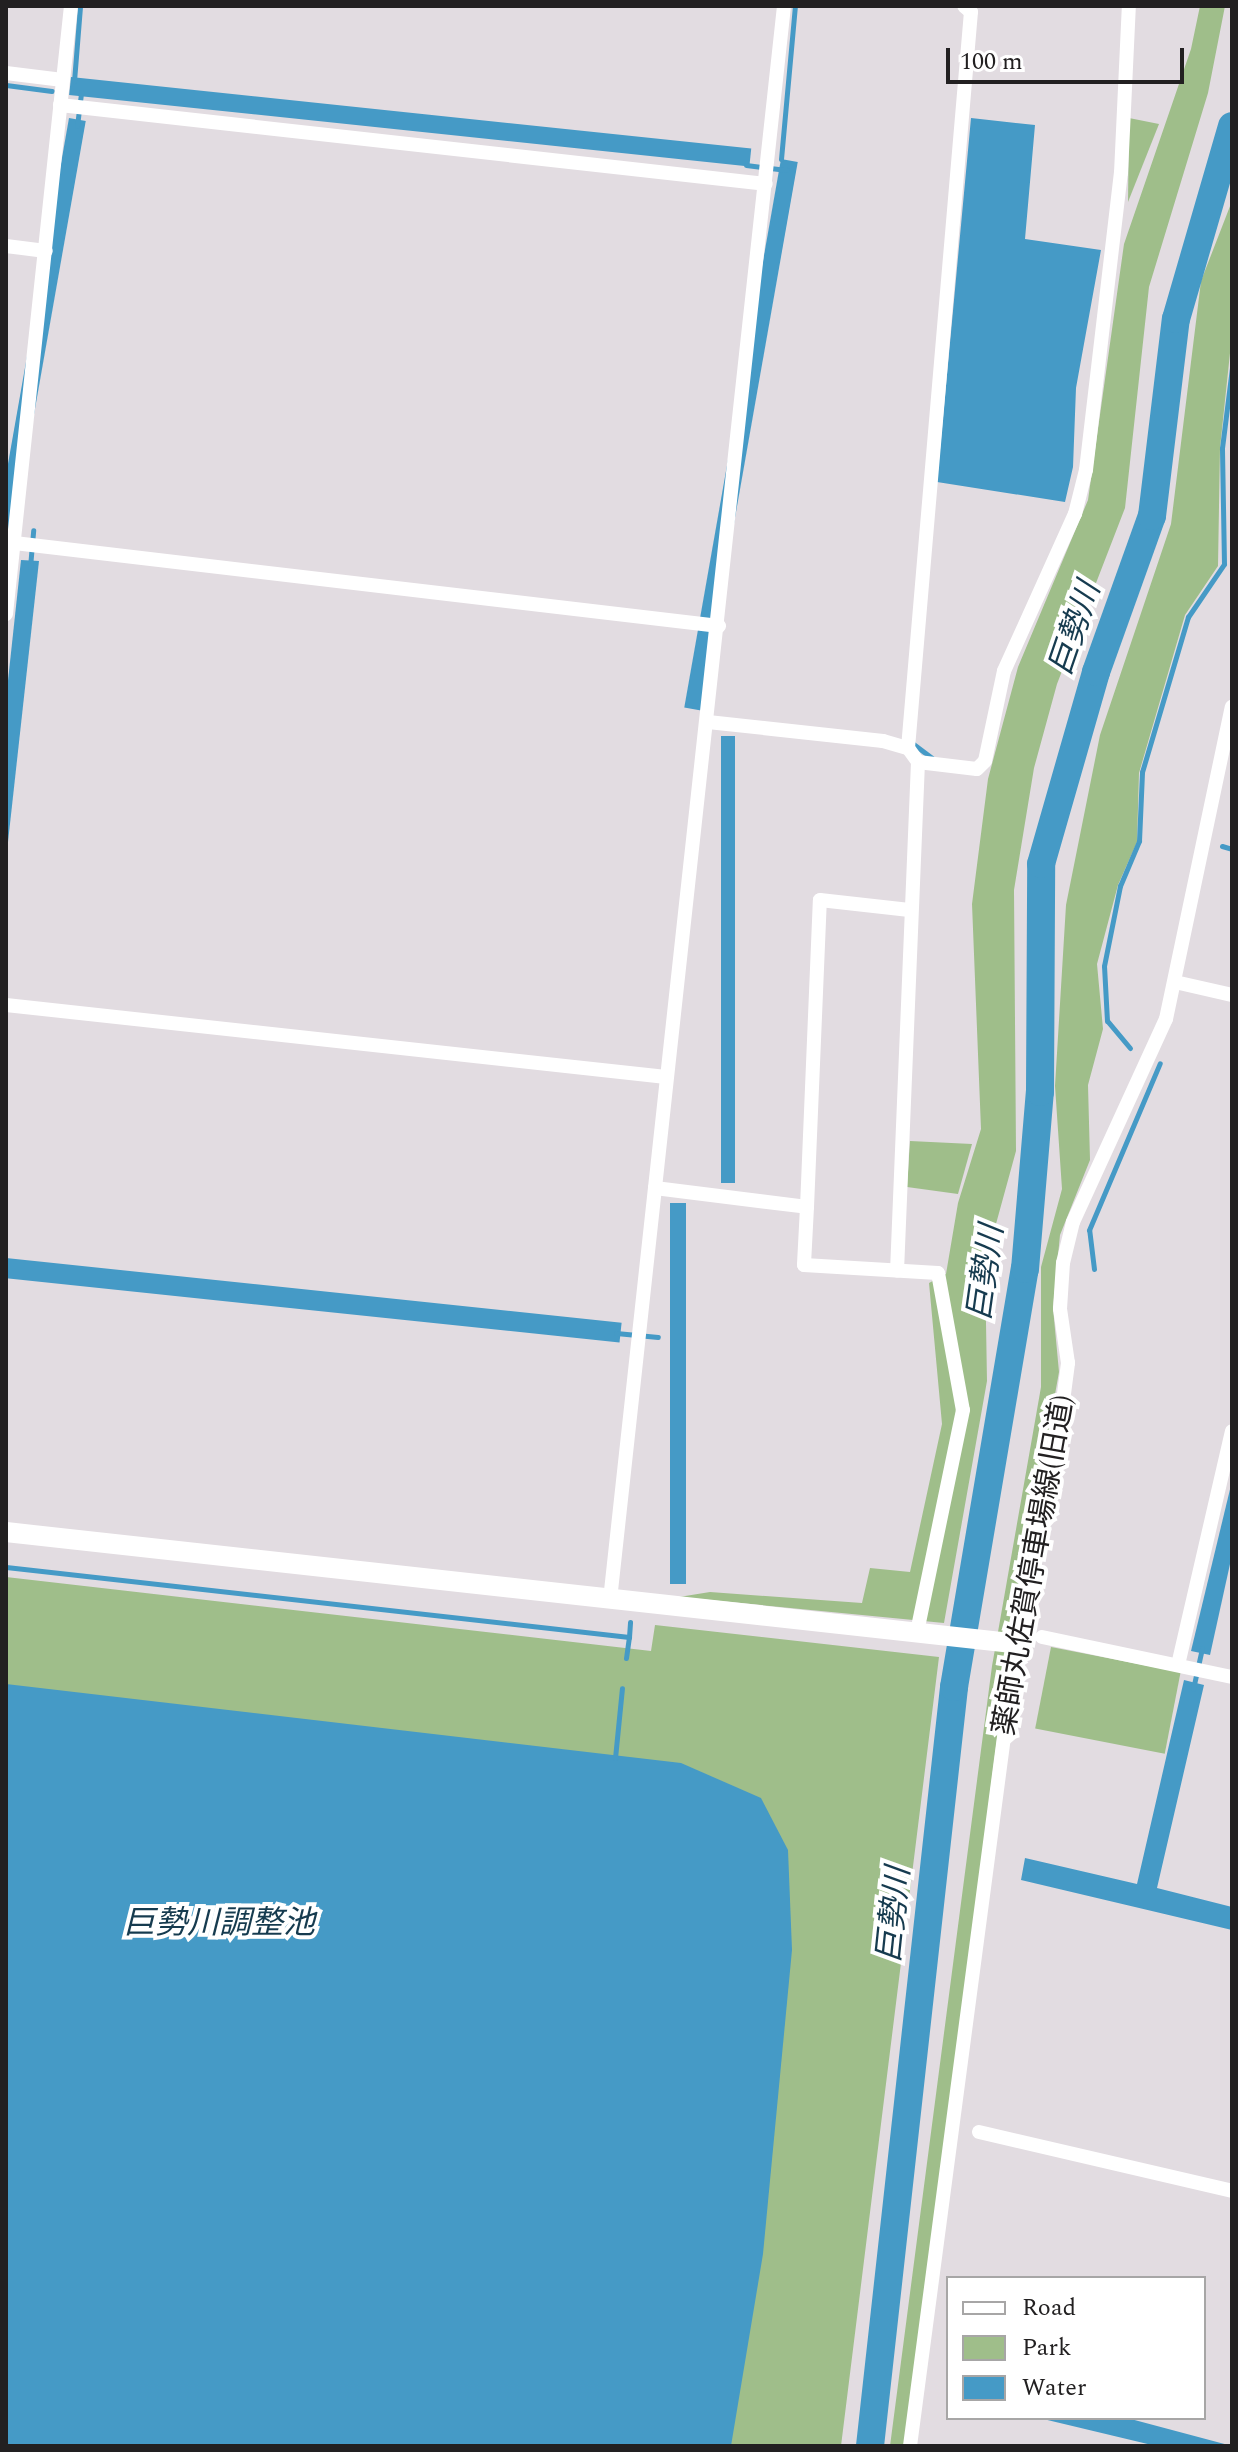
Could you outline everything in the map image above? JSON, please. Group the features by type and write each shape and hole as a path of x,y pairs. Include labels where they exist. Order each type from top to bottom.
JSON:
{"street":[{"path":"6,614 21,544 46,251 74,107 63,80 71,6"},
{"path":"610,1600 666,1077 719,626 784,6"},
{"path":"908,748 971,12 964,6"},
{"path":"918,762 977,769 985,761 1004,671 1075,514 1086,470 1121,173 1129,6"},
{"path":"6,73 63,80"},
{"path":"74,107 767,173"},
{"path":"6,246 46,251"},
{"path":"21,544 719,626"},
{"name":"薬師丸佐賀停車場線(旧道)","path":"910,2446 1020,1644 1068,1363 1060,1309 1063,1263 1073,1222 1150,1058 1175,982 1232,707"},
{"path":"708,722 883,741 908,748 918,762 909,910 897,1271"},
{"path":"909,910 820,900 804,1265 938,1273 963,1410 917,1633"},
{"path":"1175,982 1232,995"},
{"path":"6,1005 666,1077"},
{"path":"655,1188 807,1207"},
{"path":"1178,1665 1232,1431"},
{"path":"6,1532 1020,1644"},
{"path":"1042,1637 1232,1677"},
{"path":"979,2132 1232,2191"}],"green space":[{"path":"1200,6 1225,6 1208,93 1149,287 1125,508 1057,684 1034,768 1014,890 1016,1151 985,1264 987,1381 944,1623 679,1597 710,1592 862,1603 870,1568 910,1572 942,1424 929,1283 946,1274 958,1203 981,1129 972,904 988,779 1018,667 1088,500 1124,244 1191,49"},
{"path":"1129,118 1159,124 1128,202"},
{"path":"1232,201 1232,334 1220,448 1218,566 1185,615 1139,773 1137,842 1118,885 1097,964 1103,1029 1088,1085 1090,1160 1060,1235 1053,1308 1059,1372 1006,1668 907,2446 890,2446 992,1666 1041,1387 1041,1267 1062,1189 1055,1086 1066,905 1100,735 1171,524 1201,281"},
{"path":"910,1141 972,1144 958,1194 907,1187"},
{"path":"6,1577 651,1651 655,1625 939,1657 841,2446 683,2446 6,1815"},
{"path":"1051,1647 1181,1672 1165,1754 1035,1728"}],"water":[{"path":"71,77 751,148 749,166 69,95"},
{"path":"69,118 86,121 14,531 6,529 6,475"},
{"path":"971,118 1035,125 1025,239 1101,250 1076,388 1073,467 1065,502 937,482"},
{"path":"781,159 798,162 701,710 684,708"},
{"path":"21,560 39,561 6,860 6,699"},
{"path":"721,736 735,736 735,1183 721,1183"},
{"path":"670,1203 686,1203 686,1584 670,1584"},
{"path":"6,1258 622,1323 620,1343 6,1278"},
{"path":"1232,1481 1232,1555 1210,1655 1191,1651"},
{"path":"1184,1680 1204,1685 1157,1888 1232,1907 1232,1930 1021,1880 1025,1858 1137,1884"},
{"name":"巨勢川調整池","path":"6,1684 681,1763 761,1798 788,1850 792,1950 763,2254 731,2446 6,2446"},
{"path":"1047,2420 1134,2420 1232,2446 1156,2446"}],"waterway":[{"path":"74,81 80,6"},
{"path":"781,159 795,6"},
{"path":"6,85 52,91"},
{"path":"77,126 81,92"},
{"name":"巨勢川","path":"870,2446 954,1687 1025,1269 1040,1092 1041,864 1096,672 1152,516 1176,319 1232,126"},
{"path":"746,165 787,170"},
{"path":"1130,1048 1107,1021 1104,966 1120,886 1139,841 1142,772 1188,617 1224,564 1222,448 1232,368"},
{"path":"30,567 33,530"},
{"path":"912,743 932,758"},
{"path":"1222,846 1232,849"},
{"path":"1094,1269 1089,1230 1160,1063"},
{"path":"616,1333 658,1337"},
{"path":"6,1567 629,1637 630,1622"},
{"path":"626,1658 629,1637"},
{"path":"1193,1689 1202,1648"},
{"path":"615,1758 622,1688"}]}
